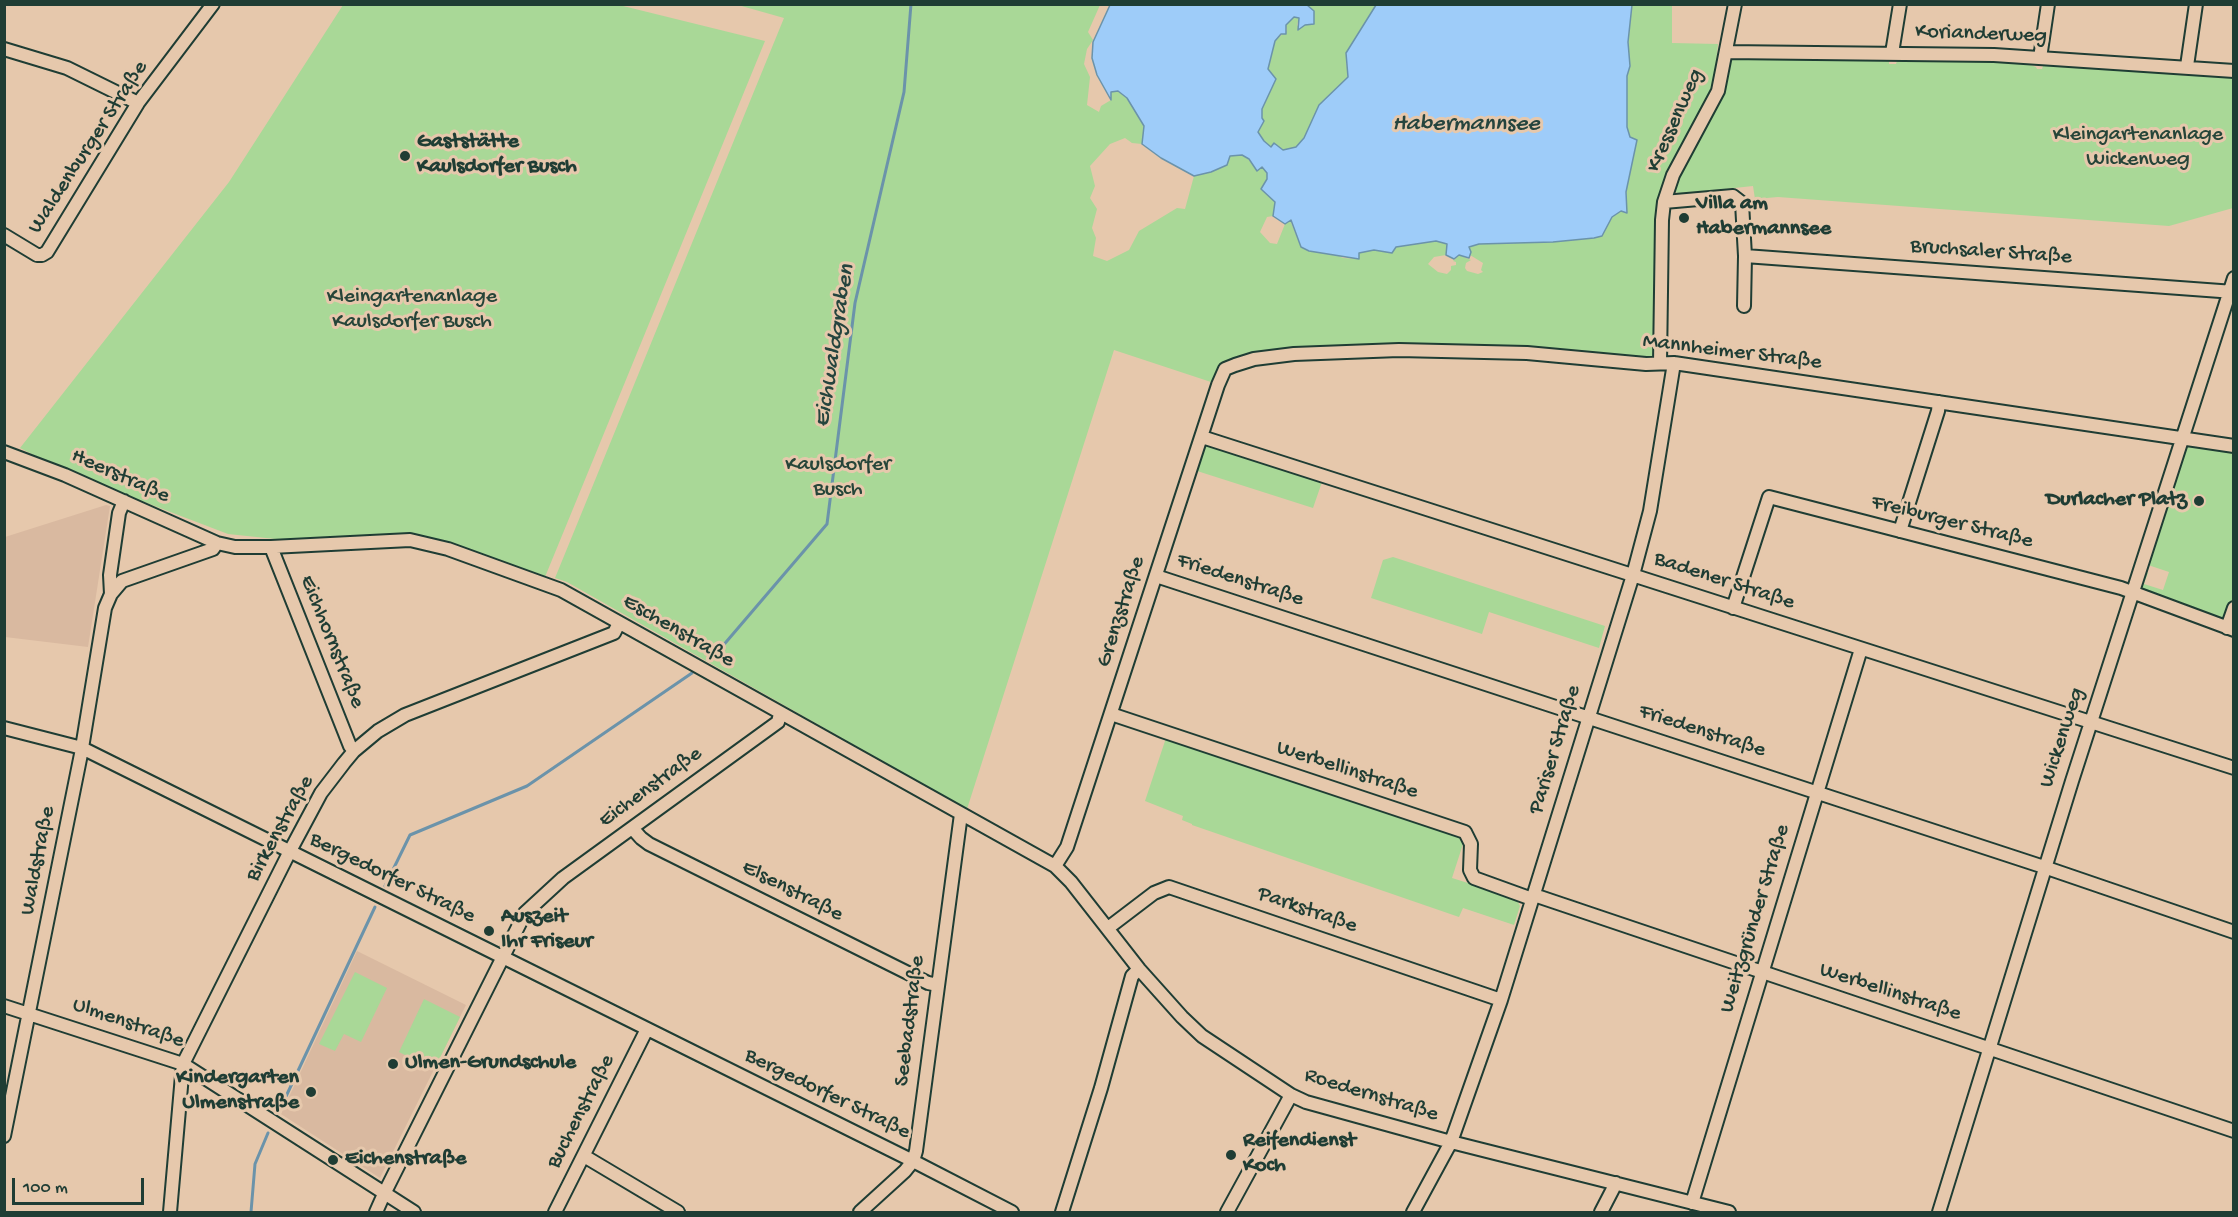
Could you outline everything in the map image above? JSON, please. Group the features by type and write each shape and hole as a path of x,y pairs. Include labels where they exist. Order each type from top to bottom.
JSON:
{"street":[{"name":"Waldenburger Straße","path":"4,235 37,255 42,255 51,246 138,104 213,4"},
{"name":"Kressenweg","path":"1660,363 1664,202 1676,168 1718,91 1735,4"},
{"path":"1892,53 1900,4"},
{"path":"2040,58 2048,4"},
{"path":"2187,66 2196,4"},
{"path":"4,49 67,68 138,104"},
{"name":"Korianderweg","path":"1726,52 1892,53 2040,58 2187,66 2234,71"},
{"path":"1664,202 1733,196 1742,203 1745,256 1744,306"},
{"name":"Bruchsaler Straße","path":"1745,256 2231,292"},
{"name":"Wickenweg","path":"1939,1212 2044,867 2234,278"},
{"name":"Mannheimer Straße","path":"1225,369 1254,359 1294,354 1359,351 1527,352 1646,364 1674,363 2234,446"},
{"name":"Pariser Straße","path":"1413,1212 1451,1142 1501,1000 1633,575 1650,511 1674,363"},
{"name":"Grenzstraße","path":"1055,866 1067,847 1225,369"},
{"path":"1900,531 1939,402"},
{"name":"Badener Straße","path":"1202,437 2234,768"},
{"name":"Heerstraße","path":"4,452 65,475 217,543"},
{"name":"Freiburger Straße","path":"1734,608 1769,497 2121,588 2230,629"},
{"name":"Waldstraße","path":"4,1136 82,748 105,608 111,594 111,565 119,513 124,501"},
{"name":"Eschenstraße","path":"217,543 235,547 271,547 410,540 427,543 551,585 1055,866 1077,890"},
{"path":"111,594 122,581 213,549 217,543"},
{"name":"Eichhornstraße","path":"271,547 350,746 354,751"},
{"name":"Friedenstraße","path":"1156,576 2044,867 2234,932"},
{"path":"2230,629 2234,608"},
{"name":"Birkenstraße","path":"170,1212 183,1064 321,793 354,751 378,731 405,715 614,633 619,623"},
{"name":"Weitzgründer Straße","path":"1692,1203 1861,649"},
{"name":"Eichenstraße","path":"376,1212 525,913 541,897 593,856 778,722 780,714"},
{"name":"Werbellinstraße","path":"1111,714 1465,832 1471,844 1470,870 1474,878 2234,1131"},
{"name":"Bergedorfer Straße","path":"4,728 82,748 1012,1212"},
{"name":"Seebadstraße","path":"860,1212 905,1171 916,1151 961,814"},
{"name":"Elsenstraße","path":"633,829 649,844 928,983 938,985"},
{"name":"Parkstraße","path":"1108,928 1154,893 1169,887 1501,1000"},
{"name":"Roedernstraße","path":"1077,890 1139,969 1182,1017 1202,1036 1291,1095 1306,1102 1451,1142 1729,1212"},
{"path":"1062,1212 1101,1088 1132,976 1139,969"},
{"name":"Ulmenstraße","path":"4,1006 183,1064 414,1212"},
{"name":"Buchenstraße","path":"555,1212 647,1029"},
{"path":"1227,1212 1291,1095"},
{"path":"584,1156 678,1212"},
{"path":"1601,1212 1616,1183"}],"shaded area":[{"path":"106,505 110,506 88,647 5,637 5,537"},
{"name":"Ulmen-Grundschule","path":"357,951 466,1005 380,1178 281,1114"}],"green space":[{"name":"Kleingartenanlage Kaulsdorfer Busch","path":"343,5 619,5 765,41 545,577 419,535 304,542 228,534 126,495 47,462 20,448 229,182"},
{"name":"Kaulsdorfer Busch","path":"738,5 1100,5 1088,32 1093,40 1087,49 1084,64 1090,77 1087,105 1099,112 1101,106 1111,100 1111,92 1118,91 1127,98 1145,127 1142,144 1132,143 1125,138 1110,144 1090,166 1095,186 1090,198 1097,209 1092,228 1096,238 1093,256 1107,261 1129,250 1139,231 1177,208 1185,209 1194,176 1227,165 1230,156 1242,155 1257,170 1262,166 1267,173 1267,179 1261,189 1275,202 1273,216 1267,217 1260,232 1270,243 1277,244 1285,224 1290,220 1301,247 1309,251 1335,254 1343,258 1359,259 1359,253 1375,249 1392,253 1395,247 1436,241 1447,244 1446,255 1434,257 1428,264 1438,272 1447,274 1451,266 1456,265 1453,261 1459,255 1471,260 1466,263 1467,271 1478,274 1483,272 1481,270 1483,263 1470,255 1469,246 1594,238 1601,236 1612,217 1621,211 1627,213 1626,192 1637,140 1630,137 1627,127 1627,76 1630,66 1628,42 1632,5 1672,5 1672,43 1718,44 1713,91 1659,206 1654,361 1273,352 1240,357 1224,364 1214,383 1114,350 967,809 567,582 555,578 784,18"},
{"path":"1307,5 1376,5 1346,59 1348,77 1319,105 1304,138 1296,147 1283,150 1274,144 1271,147 1263,141 1258,132 1262,109 1276,79 1268,69 1275,41 1287,30 1286,25 1294,17 1299,17 1297,26 1314,11"},
{"name":"Kleingartenanlage Wickenweg","path":"1790,56 1889,56 1889,64 1896,64 1897,61 1958,61 1969,57 1994,58 1998,61 2025,63 2037,69 2042,69 2044,63 2184,73 2183,75 2186,76 2190,76 2191,73 2233,74 2233,208 2169,226 1778,197 1755,199 1753,186 1679,194 1673,190 1683,165 1722,96 1729,61 1738,58 1783,59"},
{"name":"Durlacher Platz","path":"2188,443 2233,451 2234,601 2228,618 2219,621 2136,588 2141,571 2148,573 2144,584 2163,590 2169,572 2148,565 2152,553 2147,552 2181,448"},
{"path":"1204,444 1322,482 1313,508 1194,470"},
{"path":"1393,557 1605,626 1599,648 1489,612 1482,634 1371,598 1383,560"},
{"path":"1166,738 1459,836 1463,844 1452,878 1516,898 1520,906 1514,925 1463,908 1459,917 1192,825 1182,820 1183,816 1145,801"},
{"path":"355,972 387,988 361,1042 344,1034 335,1051 319,1044"},
{"path":"424,999 460,1017 434,1070 399,1052"}],"water":[{"name":"Habermannsee","path":"1110,5 1307,5 1314,11 1314,24 1305,25 1298,30 1299,18 1294,17 1286,25 1286,34 1281,34 1275,41 1268,69 1276,79 1262,109 1264,121 1258,132 1271,147 1274,143 1283,150 1296,147 1304,138 1319,105 1348,77 1346,53 1376,5 1632,5 1628,42 1630,66 1627,76 1627,127 1630,137 1637,140 1626,192 1627,213 1621,211 1612,217 1602,236 1553,242 1479,244 1469,247 1471,252 1469,258 1459,255 1454,259 1446,255 1447,244 1436,241 1396,247 1392,253 1374,250 1359,253 1359,259 1309,251 1301,247 1291,220 1285,224 1273,216 1275,202 1261,189 1267,179 1267,173 1262,167 1257,171 1249,159 1242,155 1230,156 1227,165 1194,176 1161,158 1142,144 1144,126 1127,98 1118,91 1111,92 1111,100 1097,75 1092,58 1093,42"}],"waterway":[{"name":"Eichwaldgraben","path":"715,655 827,524 855,303 904,92 911,4"},
{"name":"Eichwaldgraben","path":"385,886 410,835 527,786 692,673"},
{"name":"Eichwaldgraben","path":"281,1107 375,907"},
{"name":"Eichwaldgraben","path":"251,1212 255,1164 268,1133"}],"place":[{"name":"Gaststätte Kaulsdorfer Busch","path":"405,156"},
{"name":"Villa am Habermannsee","path":"1684,218"},
{"name":"Durlacher Platz","path":"2199,501"},
{"name":"Auszeit Ihr Friseur","path":"489,931"},
{"name":"Ulmen-Grundschule","path":"393,1064"},
{"name":"Kindergarten Ulmenstraße","path":"311,1092"},
{"name":"Reifendienst Koch","path":"1231,1155"},
{"name":"Eichenstraße","path":"333,1160"}]}
